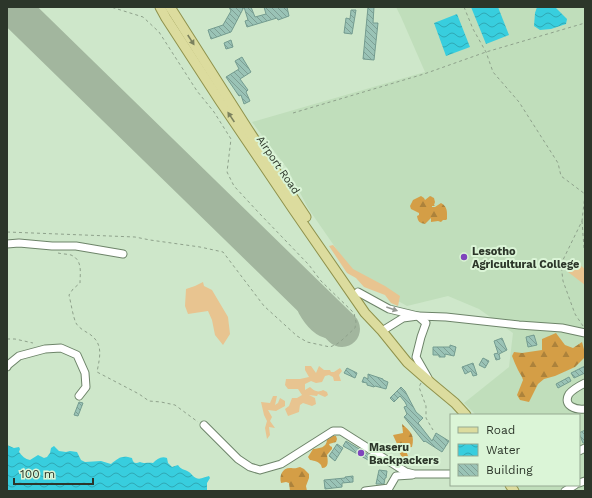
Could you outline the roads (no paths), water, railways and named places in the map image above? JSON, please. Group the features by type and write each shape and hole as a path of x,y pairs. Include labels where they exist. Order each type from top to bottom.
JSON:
{"main road":[{"name":"Airport Road","path":"160,7 220,101 365,313 407,362 455,403 465,414"},
{"name":"Airport Road","path":"170,7 260,148 353,288 358,292 382,331"}],"street":[{"path":"7,244 19,243 52,246 76,246 123,254"},
{"path":"358,292 389,308 418,316 426,323 416,357 431,383"},
{"path":"382,331 403,318 418,316 446,317 585,331"},
{"path":"7,367 19,356 45,349 62,348 77,355 85,372 86,387 79,396"},
{"path":"585,383 572,392 567,399 567,402 572,407 585,409"},
{"path":"204,425 238,459 250,467 260,470 282,464 333,432 341,431 406,472 414,474 450,474"},
{"path":"365,491 389,488 396,476 414,474"}],"water":[{"path":"471,7 498,7 509,35 486,44"},
{"path":"537,7 555,7 567,19 566,24 551,29 540,30 534,26"},
{"path":"457,14 470,47 446,56 434,23"},
{"path":"7,445 14,448 19,447 19,452 25,458 30,460 38,455 44,458 47,457 51,448 54,446 59,451 77,452 81,460 85,462 101,461 111,464 118,459 125,457 132,458 136,463 153,463 159,458 165,457 172,467 178,465 180,468 189,472 198,479 209,476 210,478 207,483 207,490 205,491 7,491"}],"place":[{"name":"Lesotho Agricultural College","path":"464,257"},
{"name":"Maseru Backpackers","path":"361,453"}]}
